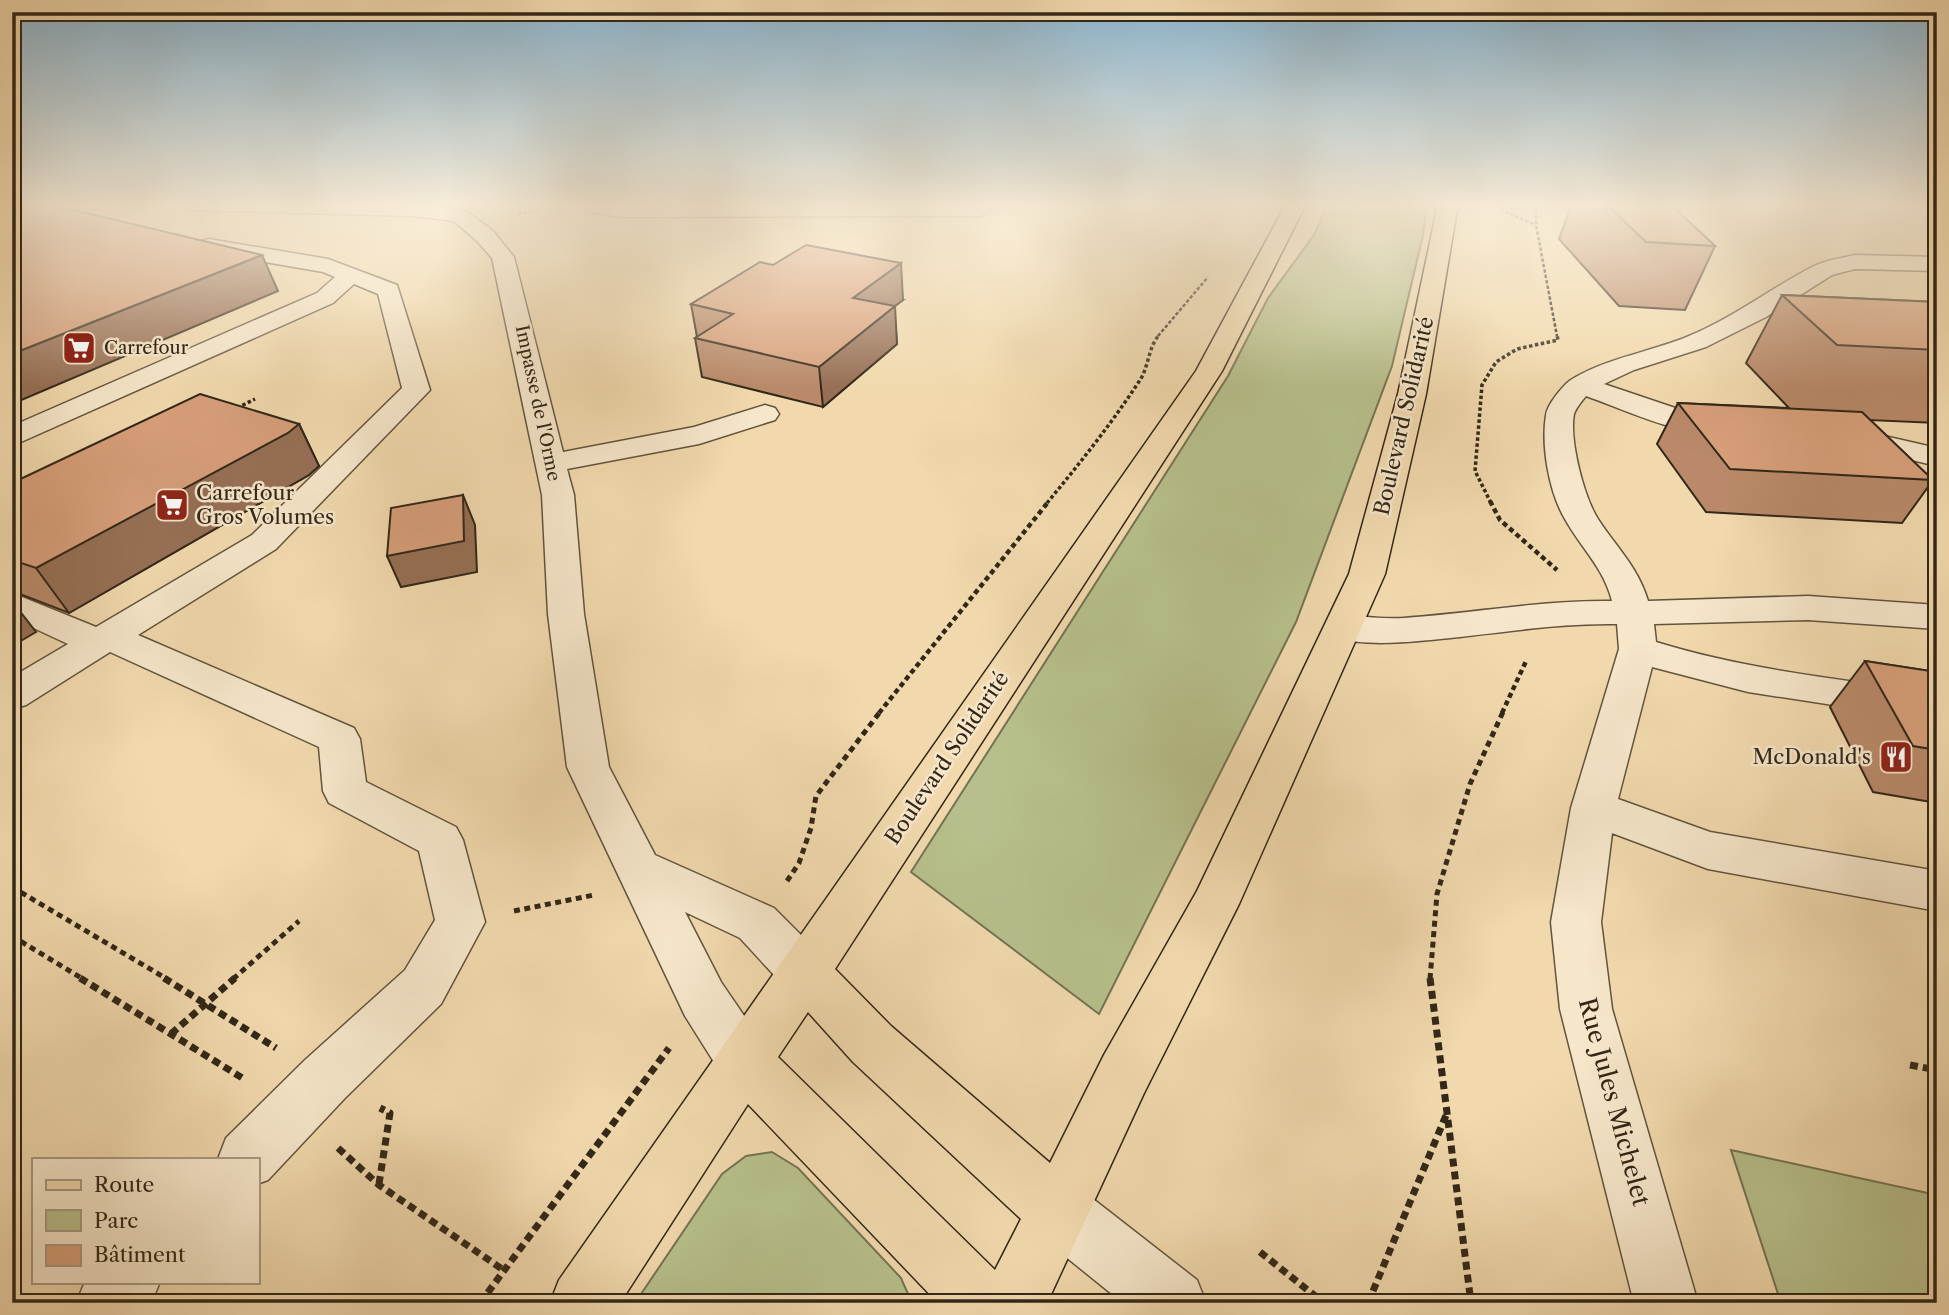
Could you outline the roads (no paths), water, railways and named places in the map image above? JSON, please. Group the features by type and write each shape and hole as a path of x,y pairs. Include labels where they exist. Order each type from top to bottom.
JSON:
{"main road":[{"name":"Boulevard Solidarité","path":"582,1303 1209,371 1264,265"},
{"name":"Boulevard Solidarité","path":"1013,1303 1125,1074 1215,904 1367,574 1412,394 1436,265"},
{"path":"803,971 872,1044 1057,1210"},
{"path":"743,1060 983,1303"}],"street":[{"path":"12,695 264,542 416,390 389,290 349,273 311,265"},
{"name":"Impasse de l'Orme","path":"505,265 558,495 566,614 588,767 624,881 743,1060"},
{"path":"1635,631 1621,575 1576,509 1566,477 1560,413 1580,385 1625,364 1697,342 1757,312 1824,270 1842,265"},
{"path":"12,437 325,298 341,286 349,273"},
{"path":"1580,385 1692,423 1744,429"},
{"path":"552,463 699,435 765,414"},
{"path":"1819,433 1881,442 1937,457"},
{"path":"12,604 339,739 345,791 440,840 460,922 423,986 248,1158"},
{"path":"1635,631 1808,608 1937,617"},
{"path":"1343,628 1401,631 1575,612 1635,631 1678,663 1822,691 1937,707"},
{"name":"Rue Jules Michelet","path":"1635,631 1593,808 1576,922 1586,1009 1666,1303"},
{"path":"1593,808 1709,850 1937,891"},
{"path":"624,881 757,923 803,971"},
{"path":"1057,1210 1174,1303"},
{"path":"108,1303 126,1284"}],"place":[{"name":"Carrefour","path":"79,348"},
{"name":"Carrefour Gros Volumes","path":"172,505"},
{"name":"McDonald's","path":"1896,757"}]}
